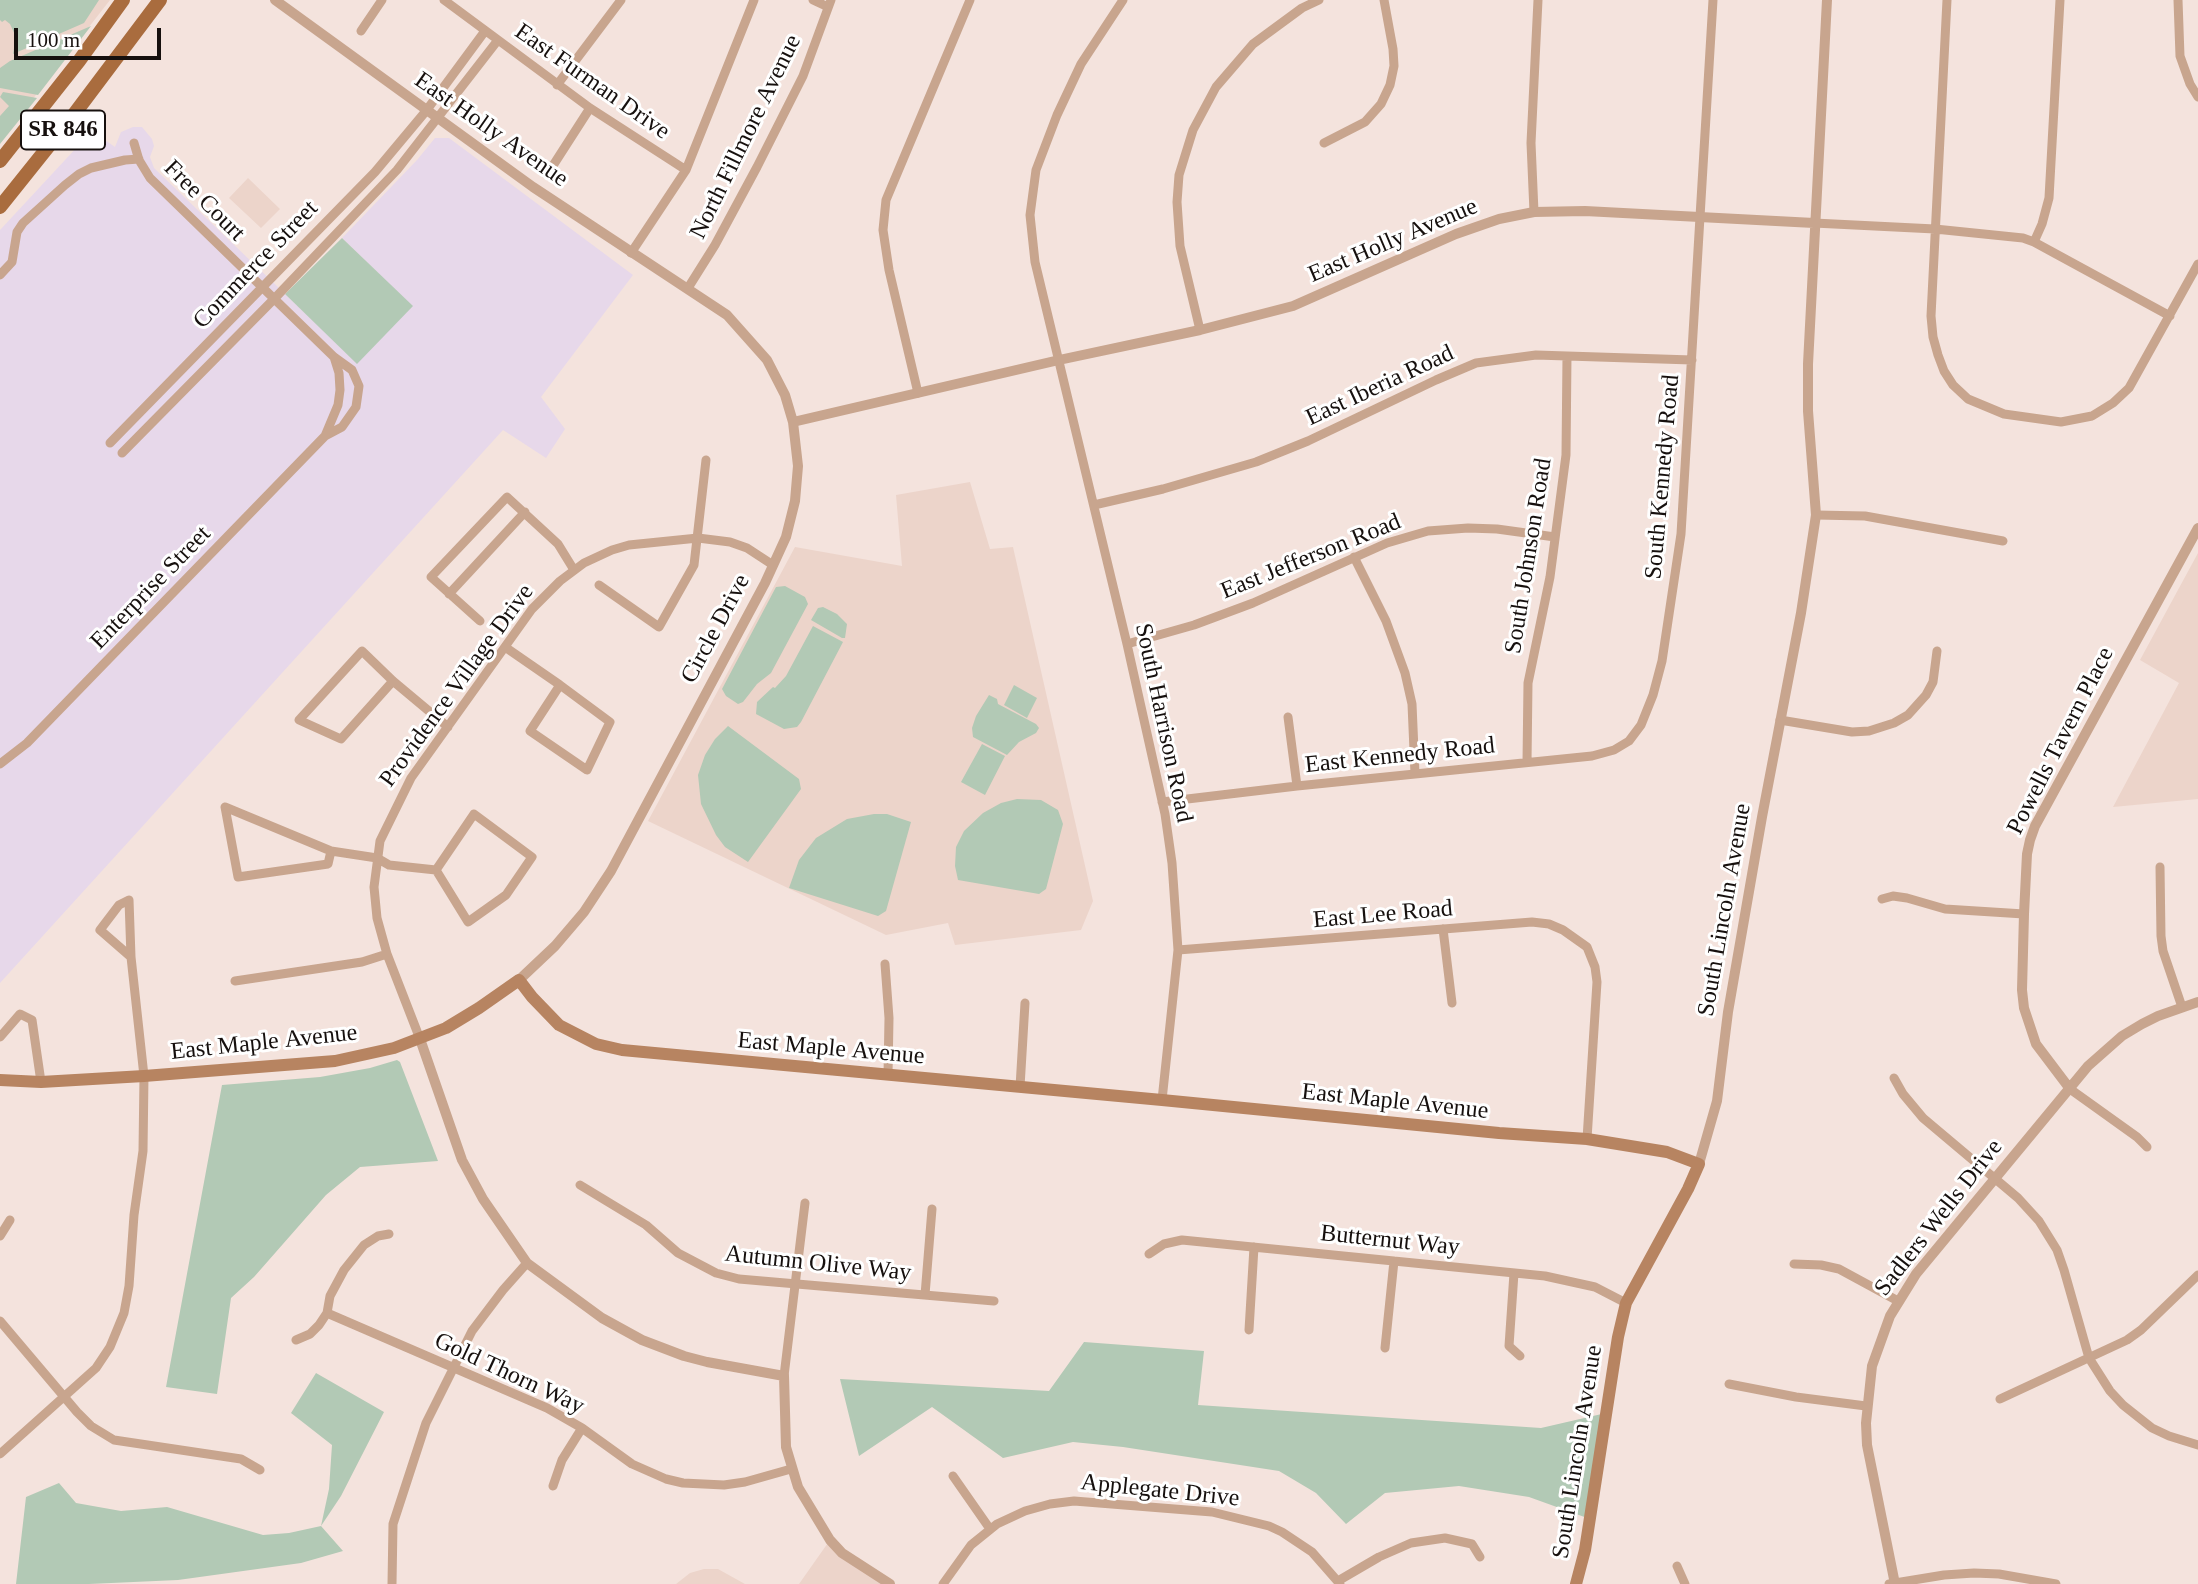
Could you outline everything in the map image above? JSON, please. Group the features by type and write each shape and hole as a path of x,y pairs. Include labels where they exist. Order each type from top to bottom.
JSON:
{"main road":[{"name":"SR 846","path":"0,161 123,0"},
{"name":"SR 846","path":"0,207 65,127 160,0"},
{"name":"East Maple Avenue","path":"0,1080 41,1082 145,1076 335,1060 394,1048 419,1039 468,1015 519,980 559,1025 596,1044 622,1051 1587,1139 1667,1152 1699,1164"},
{"name":"South Lincoln Avenue","path":"1576,1584 1585,1550 1618,1337 1626,1303 1699,1164"}],"street":[{"name":"East Holly Avenue","path":"275,0 437,120 631,253 688,288"},
{"path":"361,32 382,0"},
{"name":"East Furman Drive","path":"444,0 557,85 686,170"},
{"path":"557,85 621,0"},
{"path":"631,253 686,170 754,0"},
{"path":"813,0 830,4"},
{"path":"918,393 889,270 883,230 886,200 970,0"},
{"name":"South Harrison Road","path":"1123,0 1081,64 1057,115 1036,170 1030,215 1035,262 1163,802 1172,863 1178,950 1162,1100"},
{"path":"1200,330 1180,246 1177,202 1179,175 1193,130 1216,87 1253,44 1302,8 1319,0"},
{"path":"1324,143 1365,122 1375,113 1390,85 1394,66 1393,49 1384,0"},
{"path":"1534,212 1531,143 1538,0"},
{"name":"South Kennedy Road","path":"1634,734 1641,725 1653,695 1675,585 1682,521 1713,0"},
{"name":"South Lincoln Avenue","path":"1699,1164 1717,1101 1728,1012 1801,613 1816,515 1808,411 1814,223 1827,0"},
{"path":"1947,0 1931,316 1933,337 1944,371 1953,385 1968,399 2004,414 2042,421 2069,422 2092,416 2113,403 2129,388 2198,264"},
{"path":"2034,242 2049,198 2060,0"},
{"path":"2178,0 2180,56 2198,97"},
{"name":"North Fillmore Avenue","path":"688,288 715,245 763,156 803,76 830,4"},
{"name":"Commerce Street","path":"110,443 375,172 426,111 485,31"},
{"name":"Commerce Street","path":"122,453 397,170 498,40"},
{"path":"554,164 590,108"},
{"name":"Free Court","path":"134,143 139,159 150,177 275,298"},
{"name":"Free Court","path":"0,275 12,262 18,232 23,223 72,179 91,168 139,159"},
{"name":"East Holly Avenue","path":"793,422 1200,330 1293,306 1456,234 1499,219 1534,212 1585,211 2007,235 2034,242 2170,316"},
{"name":"Circle Drive","path":"519,980 573,925 611,871 773,565 786,537 795,501 798,466 793,422 785,395 767,359 727,315 688,288"},
{"name":"Enterprise Street","path":"0,764 27,743 326,436 342,427 356,407 359,394 357,378 352,370 334,357 275,298"},
{"name":"East Iberia Road","path":"1094,505 1163,489 1256,462 1308,441 1476,363 1536,355 1692,360"},
{"name":"South Johnson Road","path":"1527,762 1528,683 1550,577 1566,455 1567,356"},
{"name":"Enterprise Street","path":"326,436 338,405 340,390 334,357"},
{"path":"598,584 659,627 694,565 706,460"},
{"path":"480,621 430,576 507,497 558,544 574,570"},
{"path":"449,594 526,512"},
{"path":"1816,515 1865,516 2003,541"},
{"name":"Powells Tavern Place","path":"2147,1147 2070,1089 2045,1059 2028,1025 2021,990 2027,854 2035,826 2198,528"},
{"name":"East Jefferson Road","path":"1127,644 1194,625 1252,603 1387,543 1427,531 1497,529 1555,537"},
{"name":"Providence Village Drive","path":"419,1039 387,954 375,902 380,841 411,778 505,647 546,593 574,570 597,556 629,544 698,538 730,542 747,548 773,565"},
{"path":"1354,558 1386,621 1405,673 1412,704 1415,774"},
{"path":"505,647 560,685 610,722 587,770 530,731 560,685"},
{"path":"1780,720 1852,732 1869,731 1894,723 1908,715 1926,695 1933,682 1937,651"},
{"path":"393,681 341,739 299,720 362,652 448,727"},
{"path":"1288,717 1297,786"},
{"name":"East Kennedy Road","path":"1163,802 1592,756 1614,750 1629,741 1634,734"},
{"path":"331,851 328,864 238,877 225,807 331,851 377,858 389,865 436,870"},
{"path":"474,814 532,857 506,895 468,922 436,870 474,814"},
{"path":"2160,867 2161,936 2169,973 2182,1007"},
{"path":"1882,899 1893,896 1945,909 2024,914"},
{"path":"0,1454 96,1368 110,1348 124,1313 143,1151 145,1076 131,957 129,900 119,905 100,930 131,957"},
{"name":"East Lee Road","path":"1178,950 1541,923 1563,930 1585,945 1595,967 1597,982 1587,1139"},
{"path":"1443,929 1452,1003"},
{"path":"235,981 362,962 387,954"},
{"path":"885,964 889,1018 888,1075"},
{"name":"Sadlers Wells Drive","path":"1893,1584 1867,1445 1866,1406 1878,1343 1898,1301 1916,1274 2088,1066 2122,1037 2158,1016 2198,1002"},
{"path":"1020,1087 1025,1003"},
{"path":"0,1037 20,1013 32,1020 41,1082"},
{"path":"419,1039 462,1160 483,1199 527,1264 602,1318 642,1339 707,1362 784,1376"},
{"path":"1894,1078 1923,1118 2029,1208 2050,1237 2064,1270 2089,1358 2110,1391 2137,1417 2169,1436 2198,1445"},
{"name":"Autumn Olive Way","path":"580,1185 646,1225 698,1265 739,1279 994,1301"},
{"path":"805,1203 784,1376 785,1425 791,1469 798,1487 830,1540 855,1563 890,1584"},
{"path":"925,1295 932,1209"},
{"path":"0,1236 10,1220"},
{"path":"296,1340 310,1334 327,1313 330,1296 344,1270 364,1245 377,1236 390,1234"},
{"name":"Butternut Way","path":"1149,1254 1164,1244 1182,1240 1545,1276 1595,1287 1626,1303"},
{"path":"1249,1330 1254,1247"},
{"path":"1385,1348 1394,1261"},
{"path":"392,1584 393,1524 426,1423 472,1331 527,1264"},
{"path":"1794,1264 1839,1269 1898,1301"},
{"path":"1514,1273 1509,1346 1520,1356"},
{"path":"2000,1399 2127,1340 2198,1275"},
{"name":"Gold Thorn Way","path":"327,1313 547,1408 582,1428 646,1472 683,1483 724,1485 791,1469"},
{"path":"0,1321 91,1426 114,1440 241,1459 260,1470"},
{"path":"1729,1384 1796,1397 1866,1406"},
{"path":"553,1486 562,1460 582,1428"},
{"path":"953,1476 990,1529"},
{"name":"Applegate Drive","path":"943,1584 962,1555 990,1529 1025,1511 1074,1501 1212,1512 1247,1519 1282,1532 1312,1552 1339,1583"},
{"path":"1339,1583 1379,1558 1411,1543 1445,1538 1472,1544 1480,1557"},
{"path":"1677,1566 1685,1584"},
{"path":"1893,1584 1974,1573 1999,1574 2056,1584"}],"shaded area":[{"path":"0,0 110,0 0,141"},
{"path":"142,127 152,139 154,146 150,157 154,168 357,363 412,306 342,238 435,138 449,138 633,275 541,397 565,429 546,458 503,430 0,983 0,230 92,131 115,147 121,132"},
{"path":"248,178 280,209 261,228 229,198"},
{"path":"970,482 990,549 1013,547 1093,901 1081,930 955,945 948,923 886,935 648,821 795,547 902,566 896,495"},
{"path":"2198,553 2198,799 2113,807 2179,683 2140,660"},
{"path":"830,1540 890,1584 799,1584"},
{"path":"718,1569 745,1584 676,1584 690,1573"}],"green space":[{"path":"0,0 99,0 84,23 13,54 16,37 10,24 0,20"},
{"path":"91,26 38,95 0,88 0,68 10,61"},
{"path":"3,92 37,98 0,144 0,116 9,106 0,97"},
{"path":"342,238 413,306 357,364 285,294"},
{"path":"785,586 805,597 808,604 771,673 738,704 726,696 722,689 776,587"},
{"path":"823,607 837,614 847,624 845,638 811,620 818,608"},
{"path":"813,626 843,642 801,722 797,727 784,729 756,714 757,702 786,676"},
{"path":"1014,685 1037,698 1027,718 1004,705"},
{"path":"989,695 997,699 998,704 1039,728 1036,733 1019,742 1007,755 973,737 972,728 976,716"},
{"path":"728,726 799,779 801,789 748,862 725,847 701,804 698,775 705,755 715,739"},
{"path":"982,744 1005,756 985,795 961,782"},
{"path":"1017,799 1041,800 1058,810 1063,824 1046,889 1039,894 958,880 955,866 956,847 964,831 983,813 1001,803"},
{"path":"887,814 911,822 886,911 878,916 789,888 799,860 816,838 847,819"},
{"path":"397,1060 438,1161 360,1167 326,1195 254,1277 231,1298 217,1394 166,1387 222,1085 320,1077"},
{"path":"1084,1342 1204,1351 1198,1405 1541,1428 1606,1413 1590,1519 1529,1497 1459,1486 1385,1493 1346,1524 1316,1493 1279,1471 1073,1442 1003,1458 932,1407 859,1456 840,1379 1049,1391"},
{"path":"316,1373 384,1412 341,1496 321,1526 329,1489 332,1445 291,1413"},
{"path":"59,1483 76,1503 121,1511 167,1507 263,1535 321,1526 343,1551 301,1563 178,1580 16,1584 26,1497"}]}
